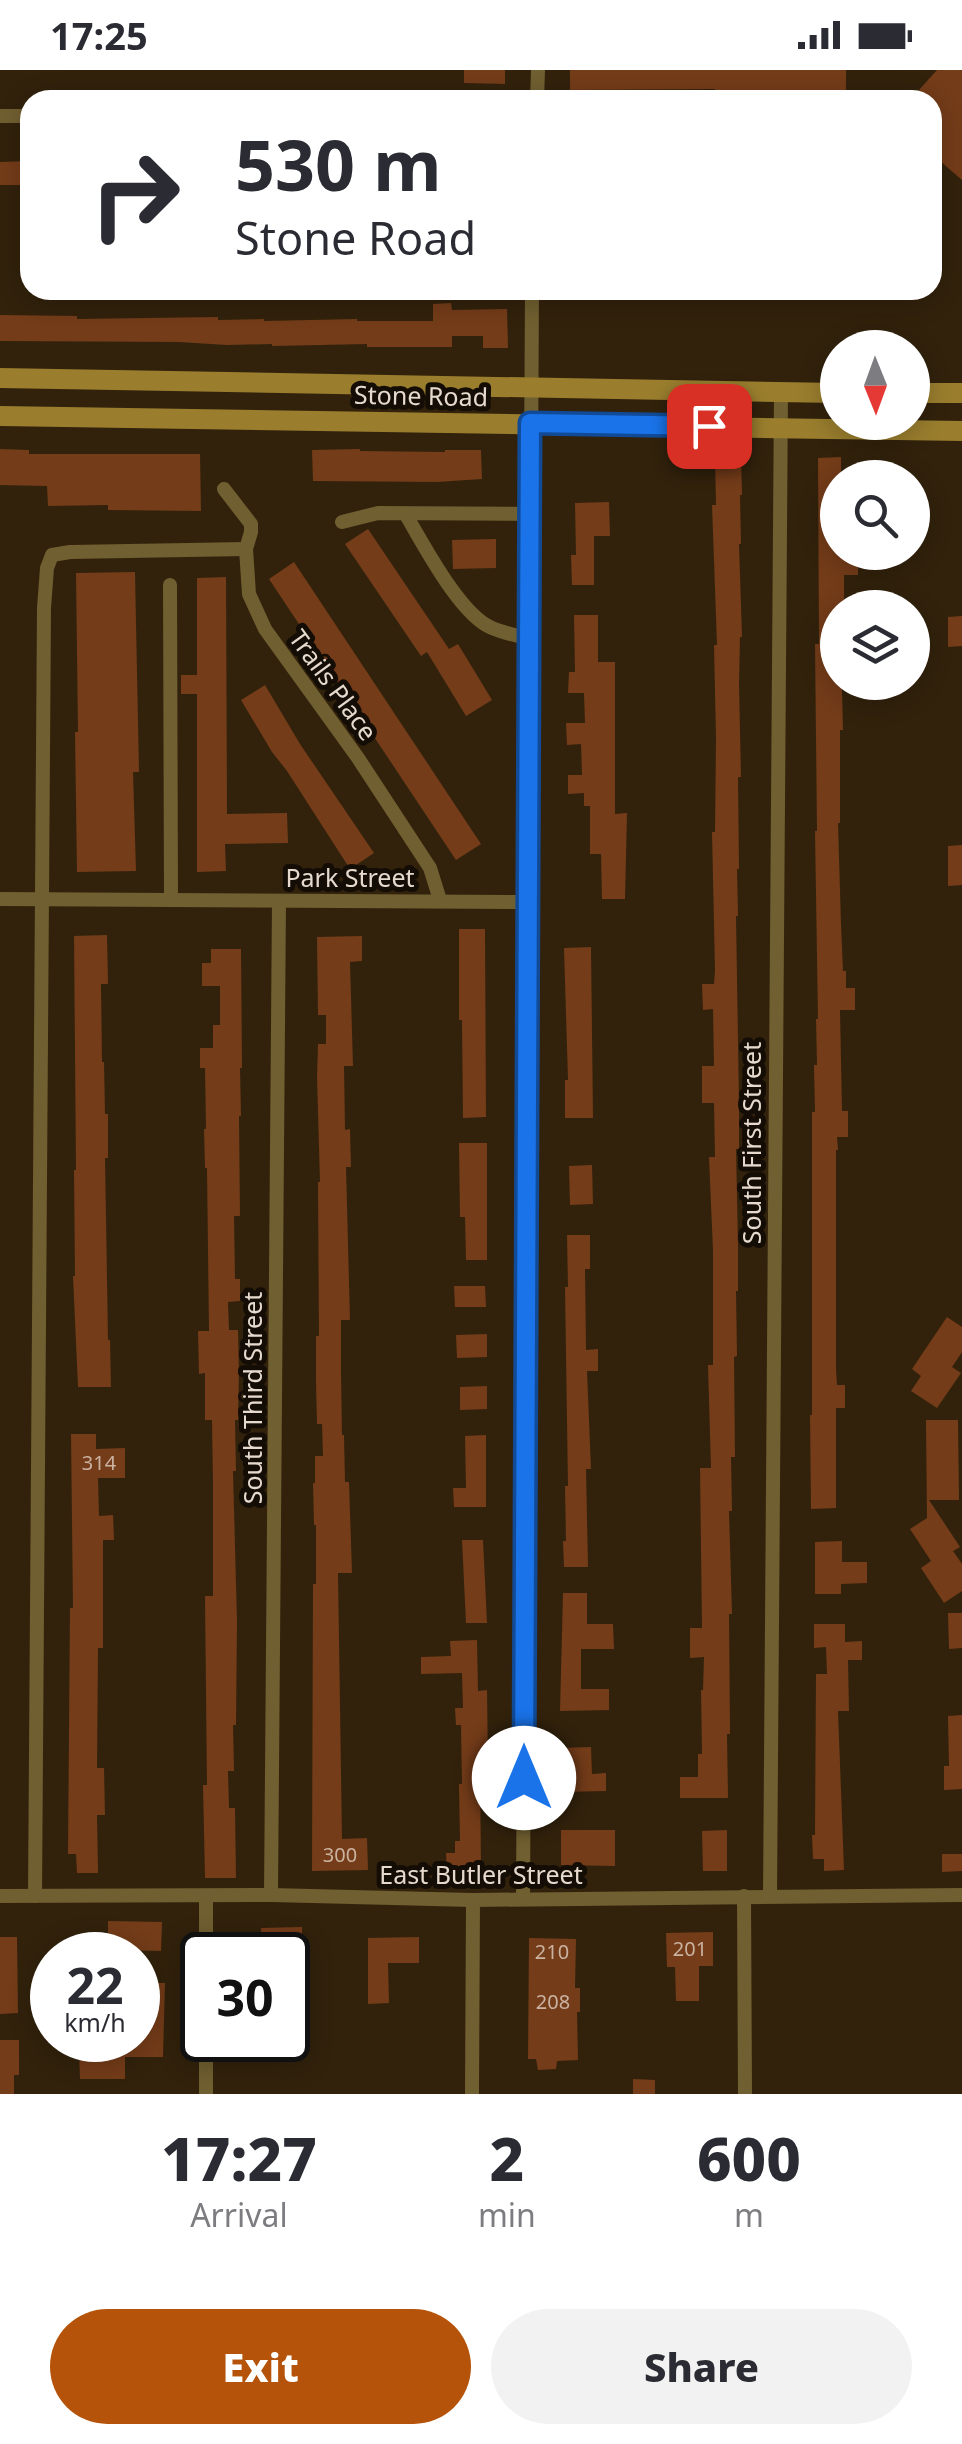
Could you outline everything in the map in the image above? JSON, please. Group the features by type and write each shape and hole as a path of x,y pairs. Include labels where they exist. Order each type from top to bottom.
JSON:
{"main road":[{"name":"Stone Road","path":"0,378 820,393"},
{"path":"930,393 962,394"},
{"name":"Stone Road","path":"0,416 962,431"}],"street":[{"path":"524,1898 532,300"},
{"name":"South First Street","path":"770,1896 782,392"},
{"name":"Trails Place","path":"224,489 251,524 246,550 249,594 265,629 358,758 430,868 440,900"},
{"path":"342,522 378,514 531,514"},
{"path":"406,515 470,612 488,628 530,639"},
{"path":"34,1896 46,568 52,555 70,552 246,550"},
{"path":"170,585 171,900"},
{"name":"Park Street","path":"0,900 529,902"},
{"name":"South Third Street","path":"272,1894 279,902"},
{"name":"East Butler Street","path":"0,1896 272,1894 473,1900 962,1895"},
{"path":"206,1896 206,1932"},
{"path":"744,1896 744,2094"},
{"path":"472,2094 473,1900"},
{"path":"206,2062 206,2094"}],"building":[{"path":"464,70 505,70 505,84 464,83"},
{"path":"570,70 846,70 846,90 570,90"},
{"path":"937,70 962,70 962,180 942,163 942,90 919,90"},
{"path":"20,161 20,185 0,185 0,162"},
{"path":"451,303 452,310 507,309 508,348 483,348 483,336 452,336 452,347 0,341 0,315 433,321 433,304"},
{"path":"0,449 29,450 29,454 200,454 201,511 48,506 47,486 0,485"},
{"path":"312,450 481,450 482,479 313,481"},
{"path":"715,456 741,456 742,495 741,777 736,916 738,1291 735,1457 731,1457 729,1511 730,1734 728,1798 680,1798 680,1777 698,1777 698,1754 702,1754 704,1657 690,1658 690,1628 702,1628 700,1468 711,1468 708,1365 713,1365 713,1251 709,1157 715,1157 714,1103 702,1103 702,1066 714,1066 713,1009 703,1010 702,984 714,984 715,971"},
{"path":"841,457 820,460 820,570 858,570 858,575 844,575 844,590 820,590 820,700 842,700 838,823 843,971 846,988 855,988 855,1010 840,1010 842,1111 848,1111 848,1137 837,1137 836,1150 836,1369 837,1385 845,1385 845,1408 836,1408 836,1508 811,1509 812,1112 818,1019 818,458"},
{"path":"609,502 610,536 594,536 594,585 572,585 575,503"},
{"path":"368,529 449,649 458,644 492,700 466,716 427,652 421,656 345,544"},
{"path":"496,539 496,568 453,569 452,540"},
{"path":"294,562 481,844 456,860 269,579"},
{"path":"135,572 139,772 133,772 136,871 77,872 76,573"},
{"path":"226,577 227,814 287,813 288,843 225,844 226,871 197,872 197,694 181,694 181,675 197,675 197,578"},
{"path":"574,615 598,615 598,662 615,662 615,814 627,813 625,899 602,899 601,854 590,854 590,806 584,806 584,793 568,794 568,775 582,775 581,744 567,745 566,723 585,723 584,693 568,693 569,672 575,672"},
{"path":"962,616 962,646 948,647 948,617"},
{"path":"265,685 374,853 350,869 241,700"},
{"path":"962,845 962,885 948,886 948,846"},
{"path":"459,929 485,929 486,1117 463,1118"},
{"path":"107,935 108,984 101,984 102,1062 108,1114 105,1158 111,1387 78,1387 73,1276 74,936"},
{"path":"362,936 362,961 350,962 353,1066 344,1066 345,1130 350,1129 351,1167 346,1167 350,1320 341,1320 342,1435 345,1482 349,1482 352,1573 338,1573 342,1839 367,1838 368,1870 312,1871 316,1584 313,1483 315,1456 323,1456 316,1382 320,1182 317,1077 318,1044 326,1044 326,1015 318,1015 317,937"},
{"path":"591,947 593,1118 565,1118 568,1080 564,948"},
{"path":"211,949 241,949 240,1216 234,1216 235,1279 240,1279 240,1301 228,1302 229,1330 238,1330 239,1373 233,1471 236,1725 234,1771 228,1771 229,1808 235,1808 236,1878 205,1878 205,1596 213,1596 213,1484 212,1420 205,1420 205,1373 199,1374 198,1331 209,1331 205,1068 200,1068 200,1048 213,1048 213,1025 220,1025 220,986 202,986 202,963 211,963"},
{"path":"459,1143 487,1143 487,1260 466,1260 465,1217 460,1217"},
{"path":"592,1165 593,1204 570,1205 569,1166"},
{"path":"567,1235 590,1235 590,1269 585,1269 586,1350 598,1349 598,1371 587,1371 591,1469 586,1469 588,1567 564,1567 568,1486"},
{"path":"454,1286 485,1286 486,1307 455,1307"},
{"path":"947,1317 962,1327 962,1352 952,1367 961,1373 937,1408 911,1391 921,1376 912,1369"},
{"path":"487,1334 487,1357 457,1358 456,1335"},
{"path":"487,1386 487,1409 460,1410 460,1387"},
{"path":"926,1420 958,1420 959,1500 929,1500 960,1547 953,1551 962,1564 962,1591 944,1603 921,1568 931,1561 910,1529 927,1518"},
{"path":"71,1434 96,1434 96,1449 125,1448 125,1478 98,1478 99,1516 113,1515 114,1540 103,1540 97,1768 104,1768 105,1815 97,1815 98,1873 77,1873 76,1854 68,1854 73,1608"},
{"path":"486,1435 486,1507 454,1507 453,1488 466,1488 465,1436"},
{"path":"462,1540 483,1540 487,1623 466,1623"},
{"path":"842,1541 842,1562 867,1562 867,1583 841,1584 841,1594 815,1594 815,1542"},
{"path":"563,1593 587,1593 587,1624 613,1624 614,1649 581,1649 581,1689 609,1689 609,1710 560,1711"},
{"path":"948,1613 962,1613 962,1648 949,1649"},
{"path":"814,1624 845,1624 845,1642 862,1641 862,1660 848,1660 849,1711 838,1711 844,1870 824,1871 824,1859 813,1859 816,1674 827,1674 826,1647 814,1648"},
{"path":"477,1640 478,1691 487,1690 488,1764 480,1764 481,1871 447,1872 446,1853 455,1853 455,1841 460,1841 461,1725 456,1725 455,1708 463,1708 462,1673 421,1674 421,1657 451,1656 450,1641"},
{"path":"962,1715 962,1789 944,1790 944,1766 949,1766 948,1716"},
{"path":"591,1747 592,1774 606,1773 606,1791 560,1792 558,1748"},
{"path":"561,1830 615,1830 615,1866 561,1865"},
{"path":"727,1830 727,1871 703,1871 702,1831"},
{"path":"942,1854 962,1854 962,1871 942,1872"},
{"path":"108,1921 162,1922 161,1951 160,1932 108,1932"},
{"path":"302,1927 302,1932 261,1932 261,1928"},
{"path":"713,1932 713,1966 699,1966 699,2001 676,2001 675,1967 667,1967 666,1933"},
{"path":"0,1937 17,1937 18,2013 0,2014"},
{"path":"419,1937 419,1963 388,1963 389,2003 368,2004 368,1938"},
{"path":"529,1938 576,1939 575,1988 580,1988 578,2060 557,2061 556,2069 538,2070 536,2059 528,2059"},
{"path":"160,1983 165,1983 160,2057"},
{"path":"0,2040 19,2040 19,2075 14,2075 14,2094 0,2094"},
{"path":"79,2062 125,2062 125,2079 80,2079"},
{"path":"633,2079 655,2080 655,2094 633,2094"}],"route":[{"path":"524,1778 530,423 709,426"}]}
